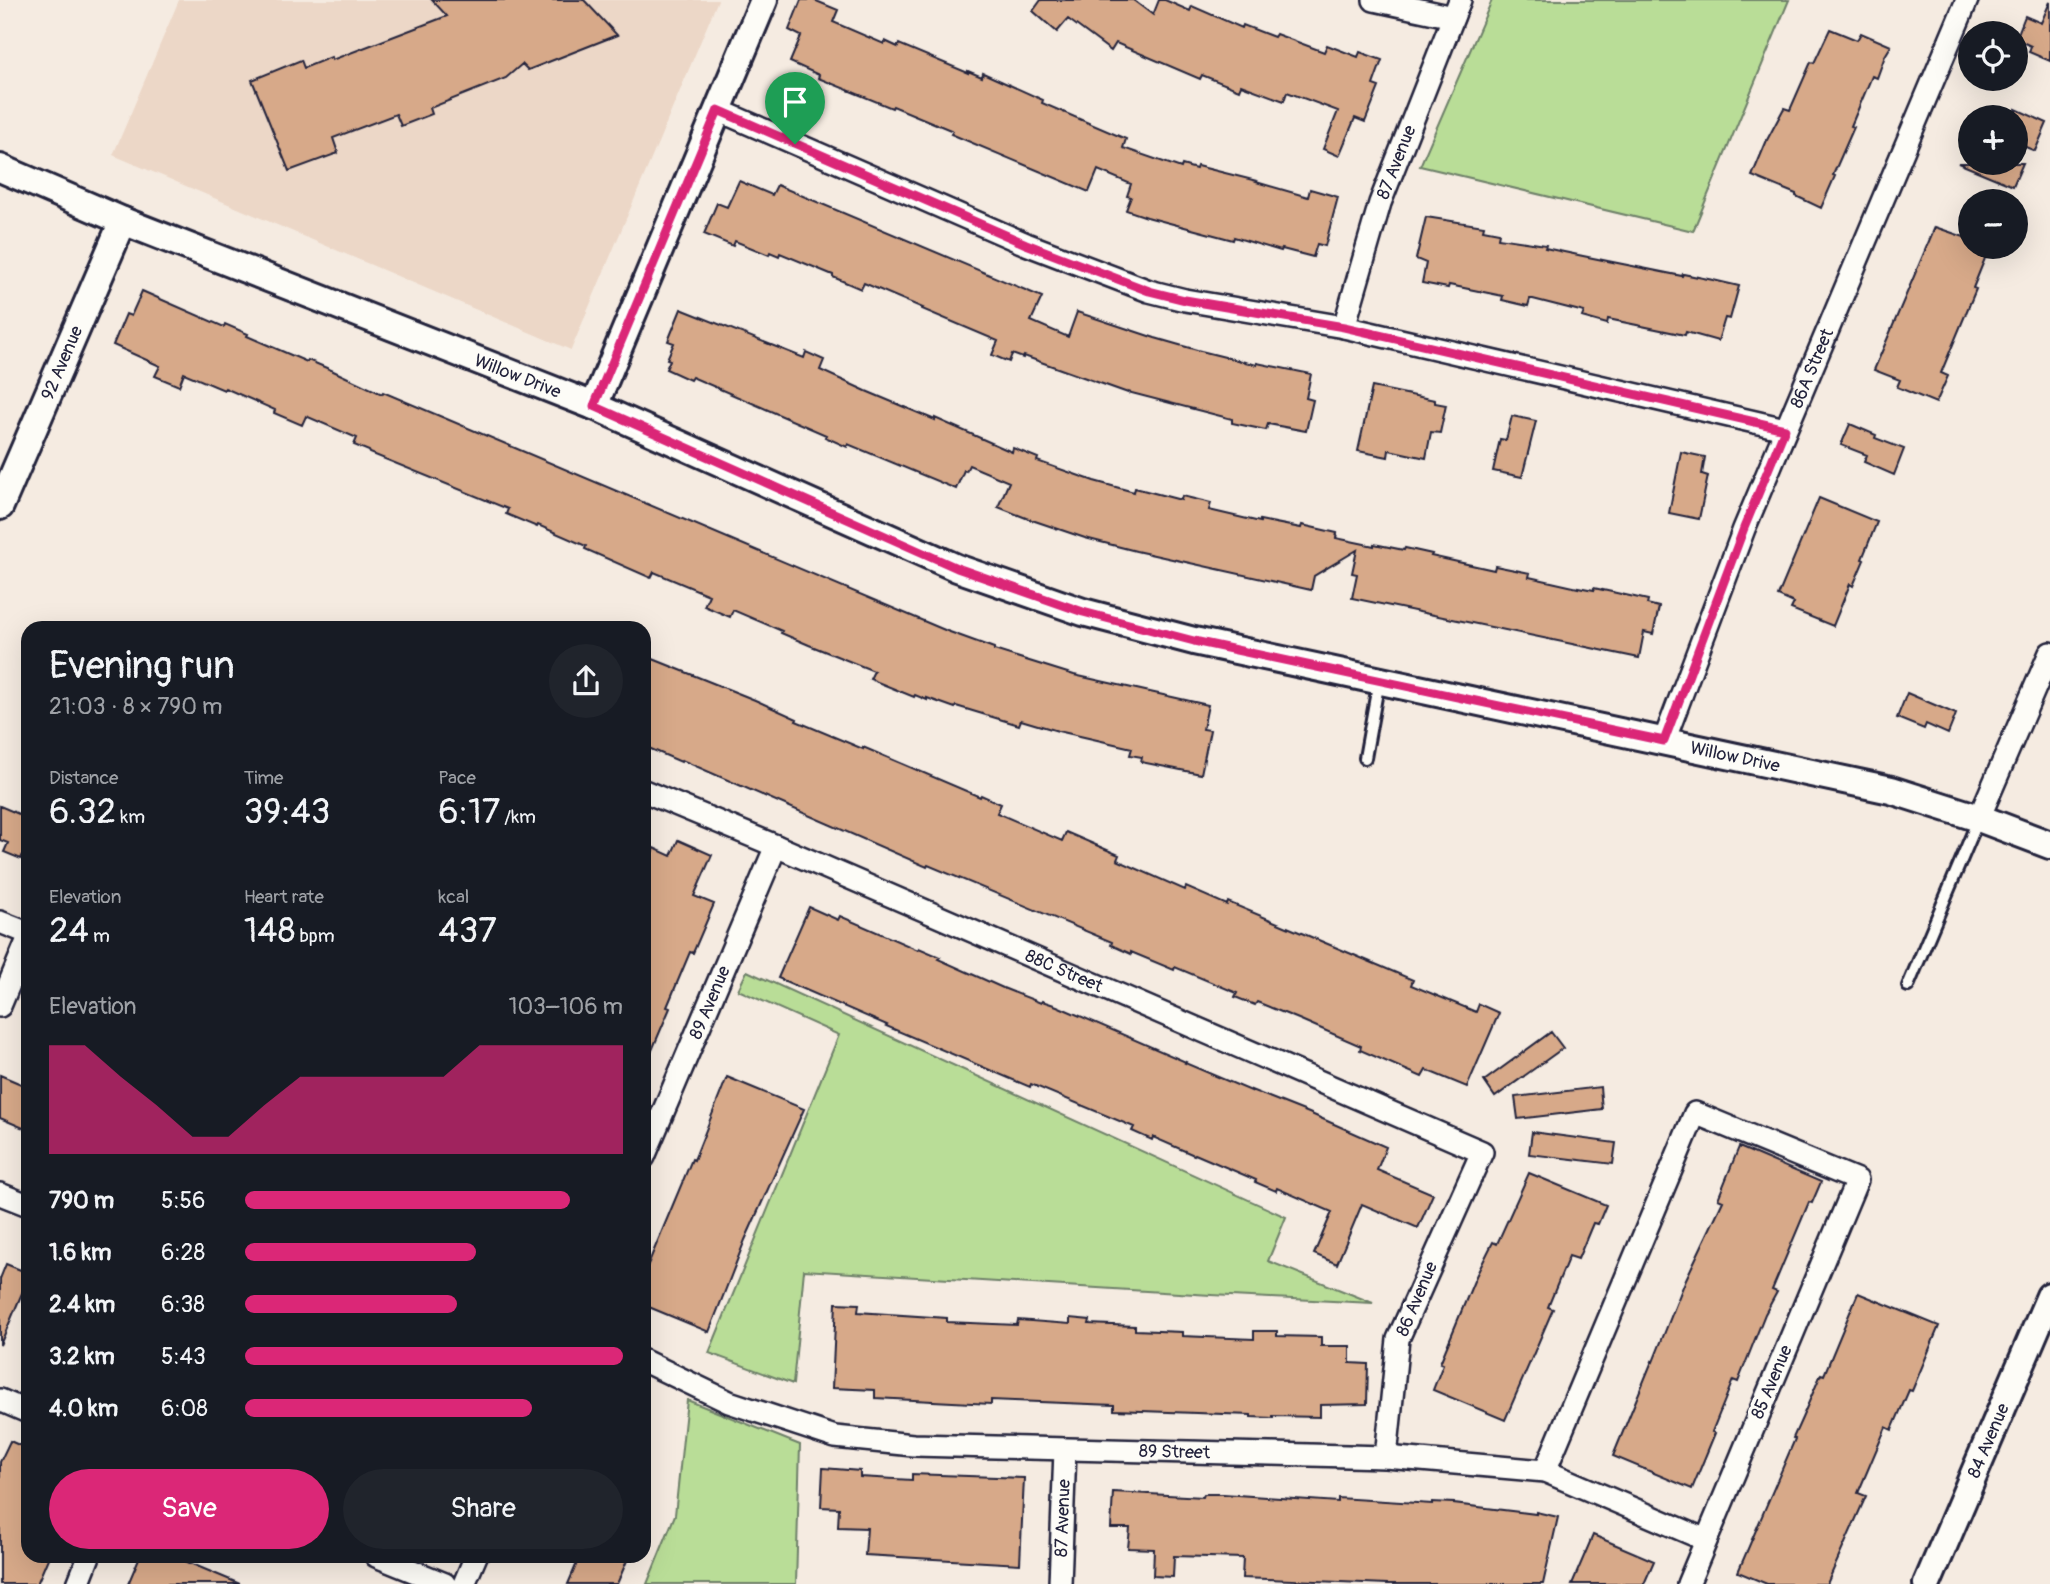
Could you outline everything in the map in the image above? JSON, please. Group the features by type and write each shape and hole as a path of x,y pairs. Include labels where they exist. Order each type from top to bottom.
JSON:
{"street":[{"path":"594,406 764,0"},
{"path":"1374,0 1457,8"},
{"name":"86A Street","path":"1664,741 1744,528 1967,0"},
{"name":"87 Avenue","path":"1344,327 1380,203 1457,8"},
{"path":"718,110 1026,244 1149,291 1185,300 1344,327 1785,429"},
{"name":"Willow Drive","path":"0,168 123,221 594,406 957,568 1083,612 1194,641 1891,790 1979,818 2050,845"},
{"name":"92 Avenue","path":"0,506 123,221"},
{"path":"1979,818 2050,653"},
{"name":"88C Street","path":"651,794 1482,1152"},
{"name":"89 Avenue","path":"651,1141 776,846"},
{"path":"0,922 21,930"},
{"path":"0,1006 21,956"},
{"name":"85 Avenue","path":"1545,1471 1695,1113 1857,1180 1688,1584"},
{"name":"86 Avenue","path":"1386,1457 1398,1339 1482,1152"},
{"path":"0,1194 21,1202"},
{"name":"84 Avenue","path":"1927,1584 2050,1296"},
{"name":"89 Street","path":"651,1364 729,1402 835,1437 913,1445 1386,1457 1545,1471 1706,1540"},
{"path":"0,1400 21,1409"},
{"name":"87 Avenue","path":"1060,1584 1065,1450"},
{"path":"78,1584 86,1563"},
{"path":"393,1563 445,1584"},
{"path":"464,1584 473,1563"}],"lane":[{"path":"1366,758 1379,680"},
{"path":"1908,985 1979,818"}],"shaded area":[{"path":"179,0 718,0 571,350 113,155"}],"green space":[{"path":"1492,0 1789,0 1693,231 1420,166"},
{"path":"747,971 1286,1217 1268,1261 1373,1303 804,1270 793,1384 709,1353 839,1035 738,990"},
{"path":"687,1400 800,1445 796,1584 647,1584 675,1515"}],"building":[{"path":"432,0 584,0 617,35 528,70 522,64 506,78 430,108 432,114 401,126 396,114 333,138 338,153 289,171 252,80 301,60 304,68 331,57 332,60 447,16"},
{"path":"801,0 814,0 838,10 833,22 884,44 885,41 898,47 899,44 968,73 982,77 983,73 1043,100 1042,103 1126,139 1123,148 1181,168 1182,165 1196,169 1197,166 1308,197 1310,189 1338,197 1325,246 1317,244 1313,257 1234,237 1233,240 1147,217 1126,210 1131,197 1127,196 1131,184 1098,170 1089,192 951,134 953,131 818,78 819,75 790,62 801,36 789,30"},
{"path":"1041,0 1133,0 1153,15 1159,0 1190,11 1192,6 1242,28 1243,25 1274,37 1276,34 1324,52 1327,45 1358,57 1360,52 1382,60 1373,85 1379,87 1365,122 1355,118 1339,156 1323,149 1338,111 1287,92 1284,101 1241,85 1239,90 1202,75 1200,79 1116,43 1111,51 1068,19 1057,32 1033,11"},
{"path":"2050,2 2050,61 2029,52 2031,46 2028,45 2028,21 2023,21 2025,16 2041,23"},
{"path":"1830,29 1857,40 1861,33 1891,46 1877,78 1872,76 1821,208 1796,194 1752,176 1767,140 1784,108 1790,110 1811,62 1814,63"},
{"path":"2028,114 2047,123 2035,151 2028,148"},
{"path":"1987,175 2018,175 2013,186"},
{"path":"739,181 772,195 777,185 1042,297 1031,321 1068,337 1077,312 1197,350 1257,365 1311,374 1306,398 1313,400 1306,431 1268,424 1266,430 1232,423 1232,419 1128,393 1024,356 1023,358 1012,354 1009,362 992,355 998,341 864,283 861,289 780,253 779,256 770,252 769,255 735,241 733,246 704,234 717,203 727,207"},
{"path":"1426,217 1484,226 1483,230 1499,233 1498,238 1546,245 1545,248 1739,286 1730,319 1725,318 1718,341 1686,332 1685,335 1608,319 1607,324 1582,317 1584,312 1533,299 1530,299 1528,306 1502,300 1503,296 1449,285 1448,288 1422,283 1426,263 1416,259"},
{"path":"1935,227 1958,235 1958,259 1985,259 1973,288 1976,289 1941,373 1948,376 1936,403 1897,387 1900,380 1874,370"},
{"path":"142,291 994,650 1074,675 1208,705 1203,729 1210,730 1201,774 1141,762 1142,757 1130,755 1132,748 1021,720 1019,725 927,698 914,697 870,679 874,671 733,610 730,617 704,606 709,595 654,572 651,578 585,549 586,546 506,514 508,509 370,453 354,445 357,438 306,416 302,425 274,413 275,410 184,373 179,386 155,376 160,366 113,345 126,314 131,316"},
{"path":"681,309 804,358 806,352 824,360 820,370 866,391 1012,452 1013,448 1038,458 1037,461 1094,481 1134,492 1135,488 1181,500 1182,496 1211,503 1209,510 1260,522 1301,528 1302,525 1337,533 1336,538 1374,546 1405,548 1494,570 1495,566 1530,573 1529,577 1578,588 1594,588 1648,600 1647,604 1659,607 1653,634 1644,632 1639,658 1352,598 1357,574 1352,573 1357,550 1314,576 1311,590 1085,538 998,507 1009,482 969,465 956,489 848,444 847,447 825,437 826,435 692,377 690,380 666,369 674,343 668,341"},
{"path":"1372,387 1435,400 1435,403 1446,405 1440,433 1431,432 1426,458 1389,450 1388,457 1358,451"},
{"path":"1512,416 1536,421 1522,477 1493,471 1500,439 1506,440"},
{"path":"1850,424 1876,435 1875,438 1904,449 1894,475 1864,462 1867,455 1841,445"},
{"path":"1681,452 1705,457 1702,474 1708,476 1699,519 1669,513"},
{"path":"1819,498 1877,522 1853,586 1850,584 1833,626 1791,609 1794,603 1778,596"},
{"path":"653,659 755,700 797,719 796,721 863,749 980,797 981,795 1001,804 997,813 1062,841 1066,832 1119,855 1117,860 1185,890 1186,887 1227,905 1228,902 1413,980 1411,985 1476,1012 1479,1004 1499,1013 1467,1087 1426,1070 1422,1077 1301,1020 1257,1002 1255,1005 1235,997 1237,993 1175,967 1174,970 1131,954 1111,945 1112,942 928,865 927,867 651,749"},
{"path":"1907,693 1956,714 1948,734 1926,724 1924,729 1897,718"},
{"path":"0,806 21,815 21,859 4,852 8,843 0,840"},
{"path":"678,840 712,855 694,896 714,904 693,953 690,952 651,1053 651,855 654,848 671,856"},
{"path":"809,907 838,920 840,916 918,950 919,948 1003,988 1041,1003 1042,1001 1057,1006 1386,1147 1377,1170 1433,1194 1418,1228 1362,1204 1337,1264 1314,1254 1332,1212 1277,1188 1276,1191 1153,1137 1152,1140 1132,1131 1134,1127 1031,1084 1030,1087 778,978"},
{"path":"1551,1032 1563,1048 1495,1097 1484,1081"},
{"path":"0,1075 21,1084 21,1127 0,1118"},
{"path":"727,1077 804,1109 745,1240 709,1332 651,1308 651,1257 692,1159 694,1160"},
{"path":"1600,1087 1602,1109 1518,1119 1515,1097"},
{"path":"1532,1132 1616,1143 1613,1164 1529,1154"},
{"path":"1739,1147 1821,1182 1812,1203 1809,1202 1772,1290 1777,1292 1765,1314 1738,1382 1733,1380 1692,1489 1613,1456 1686,1279 1723,1201 1718,1199"},
{"path":"1529,1173 1606,1205 1598,1224 1593,1223 1578,1259 1569,1256 1548,1307 1553,1309 1505,1420 1433,1390 1443,1364 1440,1363 1476,1276 1493,1242 1497,1244"},
{"path":"6,1264 21,1270 21,1296 0,1345 0,1279"},
{"path":"1858,1293 1939,1326 1912,1391 1909,1390 1892,1430 1886,1427 1858,1493 1866,1496 1827,1584 1767,1584 1738,1572 1795,1439 1793,1438 1821,1374 1824,1375"},
{"path":"836,1303 859,1304 858,1312 947,1318 947,1322 1017,1325 1018,1320 1070,1324 1070,1318 1090,1320 1089,1324 1135,1326 1135,1330 1182,1332 1182,1336 1254,1339 1254,1331 1277,1331 1277,1336 1321,1337 1321,1346 1350,1346 1350,1363 1368,1364 1367,1404 1320,1405 1320,1417 1273,1418 1114,1410 1114,1405 991,1400 991,1404 875,1398 875,1390 832,1388"},
{"path":"10,1441 21,1446 21,1563 46,1563 37,1584 0,1584 0,1462"},
{"path":"823,1468 860,1471 860,1477 912,1480 912,1474 1024,1478 1020,1564 865,1555 867,1528 838,1527 839,1508 821,1507"},
{"path":"1113,1492 1203,1497 1204,1494 1223,1494 1338,1502 1338,1498 1454,1503 1558,1517 1543,1584 1388,1584 1242,1578 1243,1558 1174,1556 1173,1577 1153,1576 1154,1549 1128,1548 1130,1528 1111,1528"},
{"path":"1593,1535 1654,1561 1644,1584 1572,1584"},
{"path":"137,1563 190,1563 240,1584 128,1584"},
{"path":"577,1563 626,1563 617,1584 568,1584"}],"route":[{"path":"718,110 795,144 1026,244 1149,291 1185,300 1344,327 1785,429 1744,528 1664,741 1194,641 1083,612 957,568 594,406 718,110"}]}
